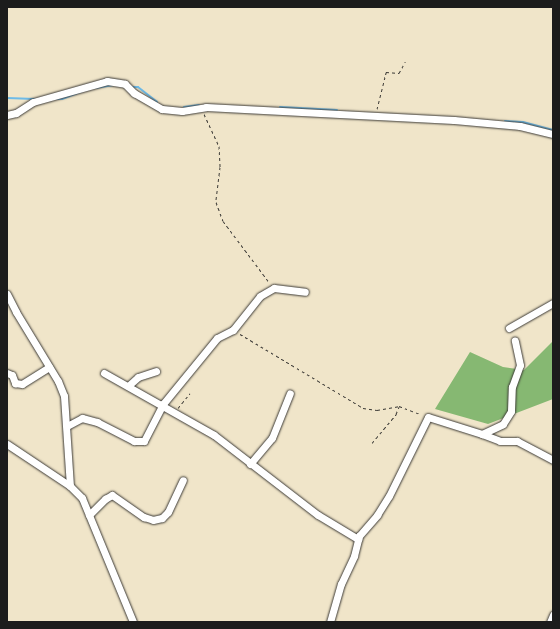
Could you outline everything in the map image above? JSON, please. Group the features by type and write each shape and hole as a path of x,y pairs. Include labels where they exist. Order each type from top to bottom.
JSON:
{"street":[{"path":"7,115 16,113 33,102 107,81 126,84 134,93 162,109 182,111 203,107 375,116 520,126 553,134"},
{"path":"67,426 82,418 97,422 134,441 144,441 163,404 217,338 233,330 260,296 274,288 305,292"},
{"path":"7,294 64,396 67,426 66,453 70,486"},
{"path":"509,328 553,303"},
{"path":"482,434 503,424 511,411 512,387 520,365 515,341"},
{"path":"7,373 12,375 15,383 22,384 49,368"},
{"path":"128,386 143,375 156,371"},
{"path":"104,373 163,404 214,435 318,515 358,538"},
{"path":"250,464 272,438 290,392"},
{"path":"330,622 341,584 354,556 358,538 389,496 428,417 500,441 517,441 553,460"},
{"path":"7,444 70,486 82,498 133,622"},
{"path":"89,515 105,499 112,495 144,517 154,520 162,518 168,512 183,480"},
{"path":"550,622 553,615"}],"path":[{"path":"375,116 386,72 399,73 404,62"},
{"path":"203,107 204,118 219,146 220,167 216,202 223,221 274,288"},
{"path":"233,330 363,408 377,410 399,406 428,417"},
{"path":"175,411 190,393"},
{"path":"372,443 396,414 399,406"}],"green space":[{"path":"553,341 553,399 488,424 435,409 470,352 503,367 524,370"}],"waterway":[{"path":"95,88 114,85"},
{"path":"131,87 138,87 157,102"},
{"path":"55,99 62,99 83,91"},
{"path":"7,98 35,99"},
{"path":"184,107 199,105"},
{"path":"280,107 337,110"},
{"path":"505,121 523,122 553,130"}]}
